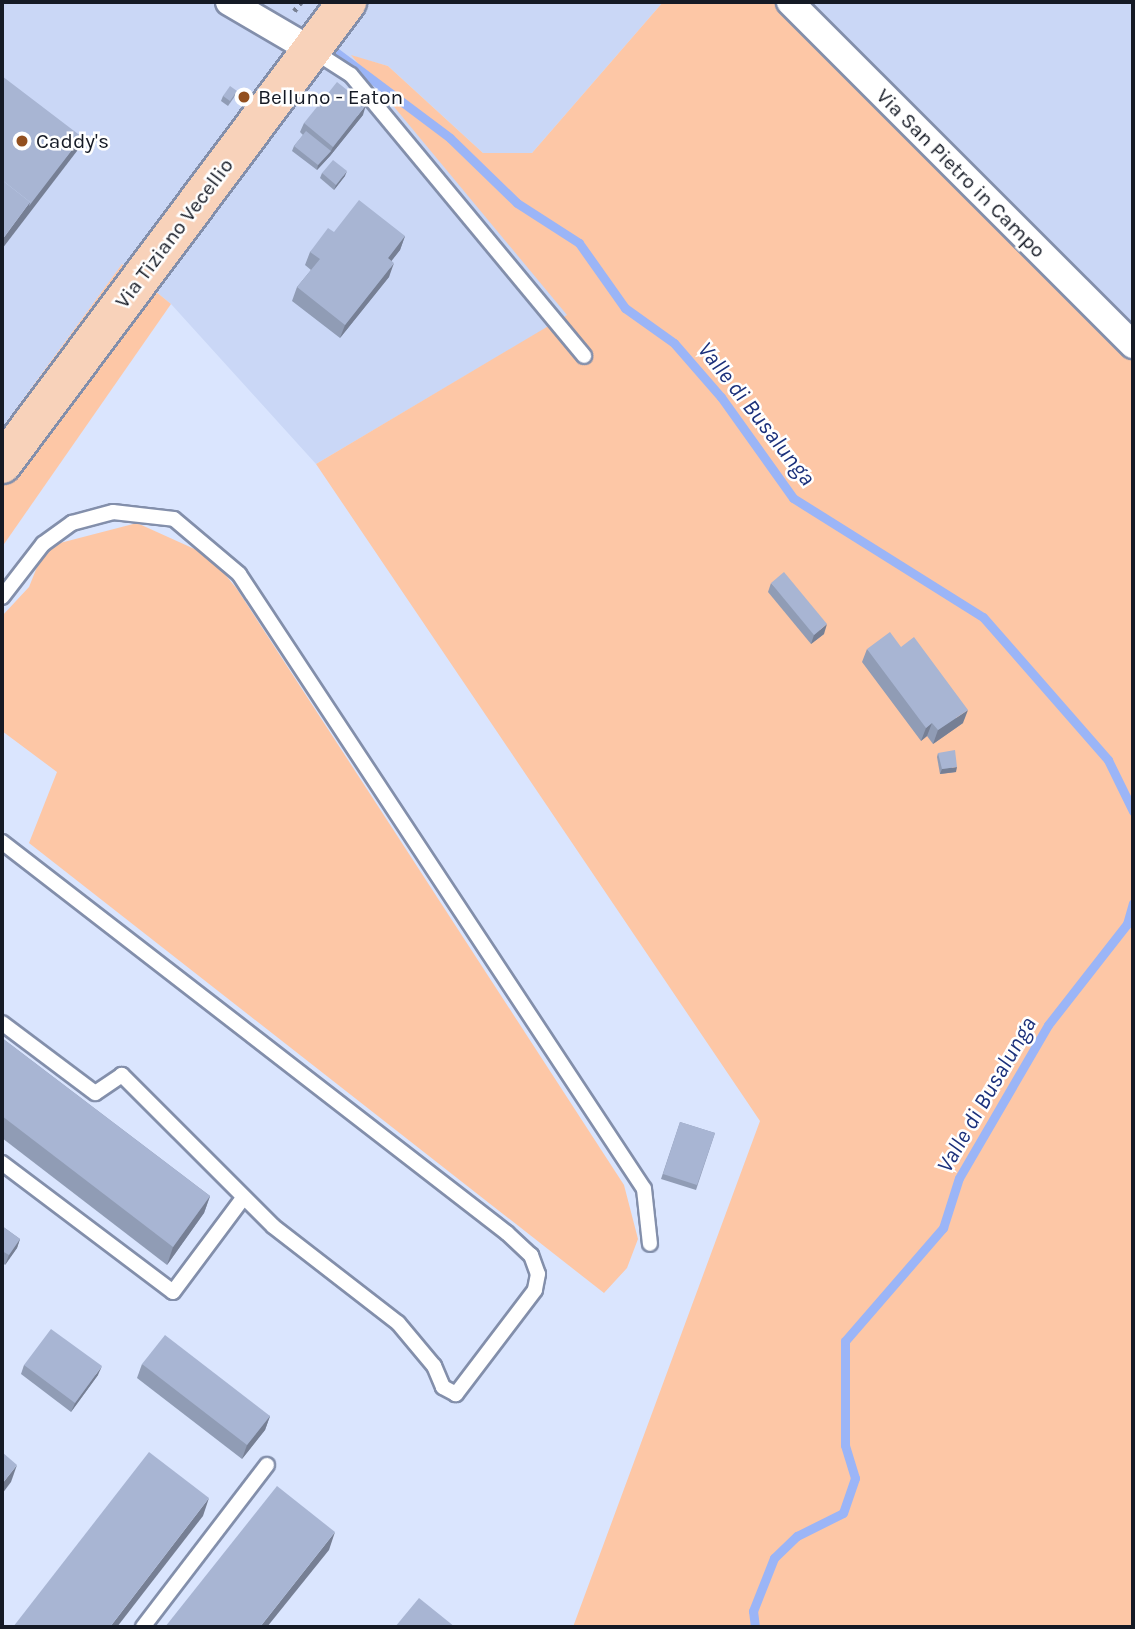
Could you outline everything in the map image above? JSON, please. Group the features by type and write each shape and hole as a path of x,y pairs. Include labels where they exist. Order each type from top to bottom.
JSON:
{"main road":[{"name":"Via Tiziano Vecellio","path":"2,464 347,2"}],"street":[{"path":"229,2 311,50"},
{"name":"Via San Pietro in Campo","path":"790,2 1133,345"}],"lane":[{"path":"311,50 351,75 584,356"},
{"path":"2,597 43,544 72,523 113,512 174,519 220,555 239,574 644,1189 650,1244"},
{"path":"2,842 507,1233 531,1255 535,1290 456,1394 443,1387 434,1366 398,1323 243,1198 122,1075 95,1093 2,1023"},
{"path":"2,1163 173,1292 243,1198"},
{"path":"143,1627 267,1465"}],"shaded area":[{"path":"2,2 663,2 532,153 483,153 388,66 352,56 568,315 316,464 171,304 122,264 2,428"},
{"path":"663,2 797,2 1133,329 1133,1627 573,1627 760,1121 316,464 567,315 351,55 388,66 483,153 532,153"},
{"path":"797,2 1133,2 1133,329"},
{"path":"122,264 171,304 2,547 2,428"},
{"path":"137,523 210,556 237,589 624,1185 638,1239 627,1268 604,1293 29,843 57,772 2,731 2,616 29,587 41,557 60,543"}],"building":[{"path":"2,76 82,137 29,206 30,202 2,180"},
{"path":"337,82 366,105 333,147 304,123"},
{"path":"230,86 237,91 230,101 223,96"},
{"path":"306,131 331,151 318,165 294,146"},
{"path":"333,160 347,171 336,185 322,173"},
{"path":"2,180 30,202 2,240"},
{"path":"359,200 405,236 388,258 394,263 345,325 297,287 320,259 310,252 328,228 334,232"},
{"path":"784,572 827,624 814,635 771,583"},
{"path":"890,632 901,647 914,637 968,710 938,730 932,723 926,728 867,649"},
{"path":"955,750 957,767 942,769 938,753"},
{"path":"2,1038 210,1196 173,1247 2,1116"},
{"path":"680,1122 715,1133 697,1185 663,1174"},
{"path":"2,1226 20,1239 9,1255 2,1251"},
{"path":"51,1329 102,1366 75,1403 24,1365"},
{"path":"165,1335 270,1416 247,1445 142,1364"},
{"path":"2,1452 17,1465 2,1484"},
{"path":"149,1452 209,1498 110,1627 13,1627"},
{"path":"277,1486 335,1532 260,1627 165,1627"},
{"path":"419,1598 455,1627 395,1627"}],"waterway":[{"name":"Valle di Busalunga","path":"333,50 450,138 517,203 579,243 625,308 674,343 721,397 793,498 983,617 1108,760 1133,811"},
{"name":"Valle di Busalunga","path":"755,1627 753,1611 774,1558 797,1536 843,1513 855,1478 845,1445 845,1341 943,1228 959,1178 1048,1025 1127,924 1133,903"}],"place":[{"name":"Belluno - Eaton","path":"244,97"},
{"name":"Caddy's","path":"22,141"}]}
